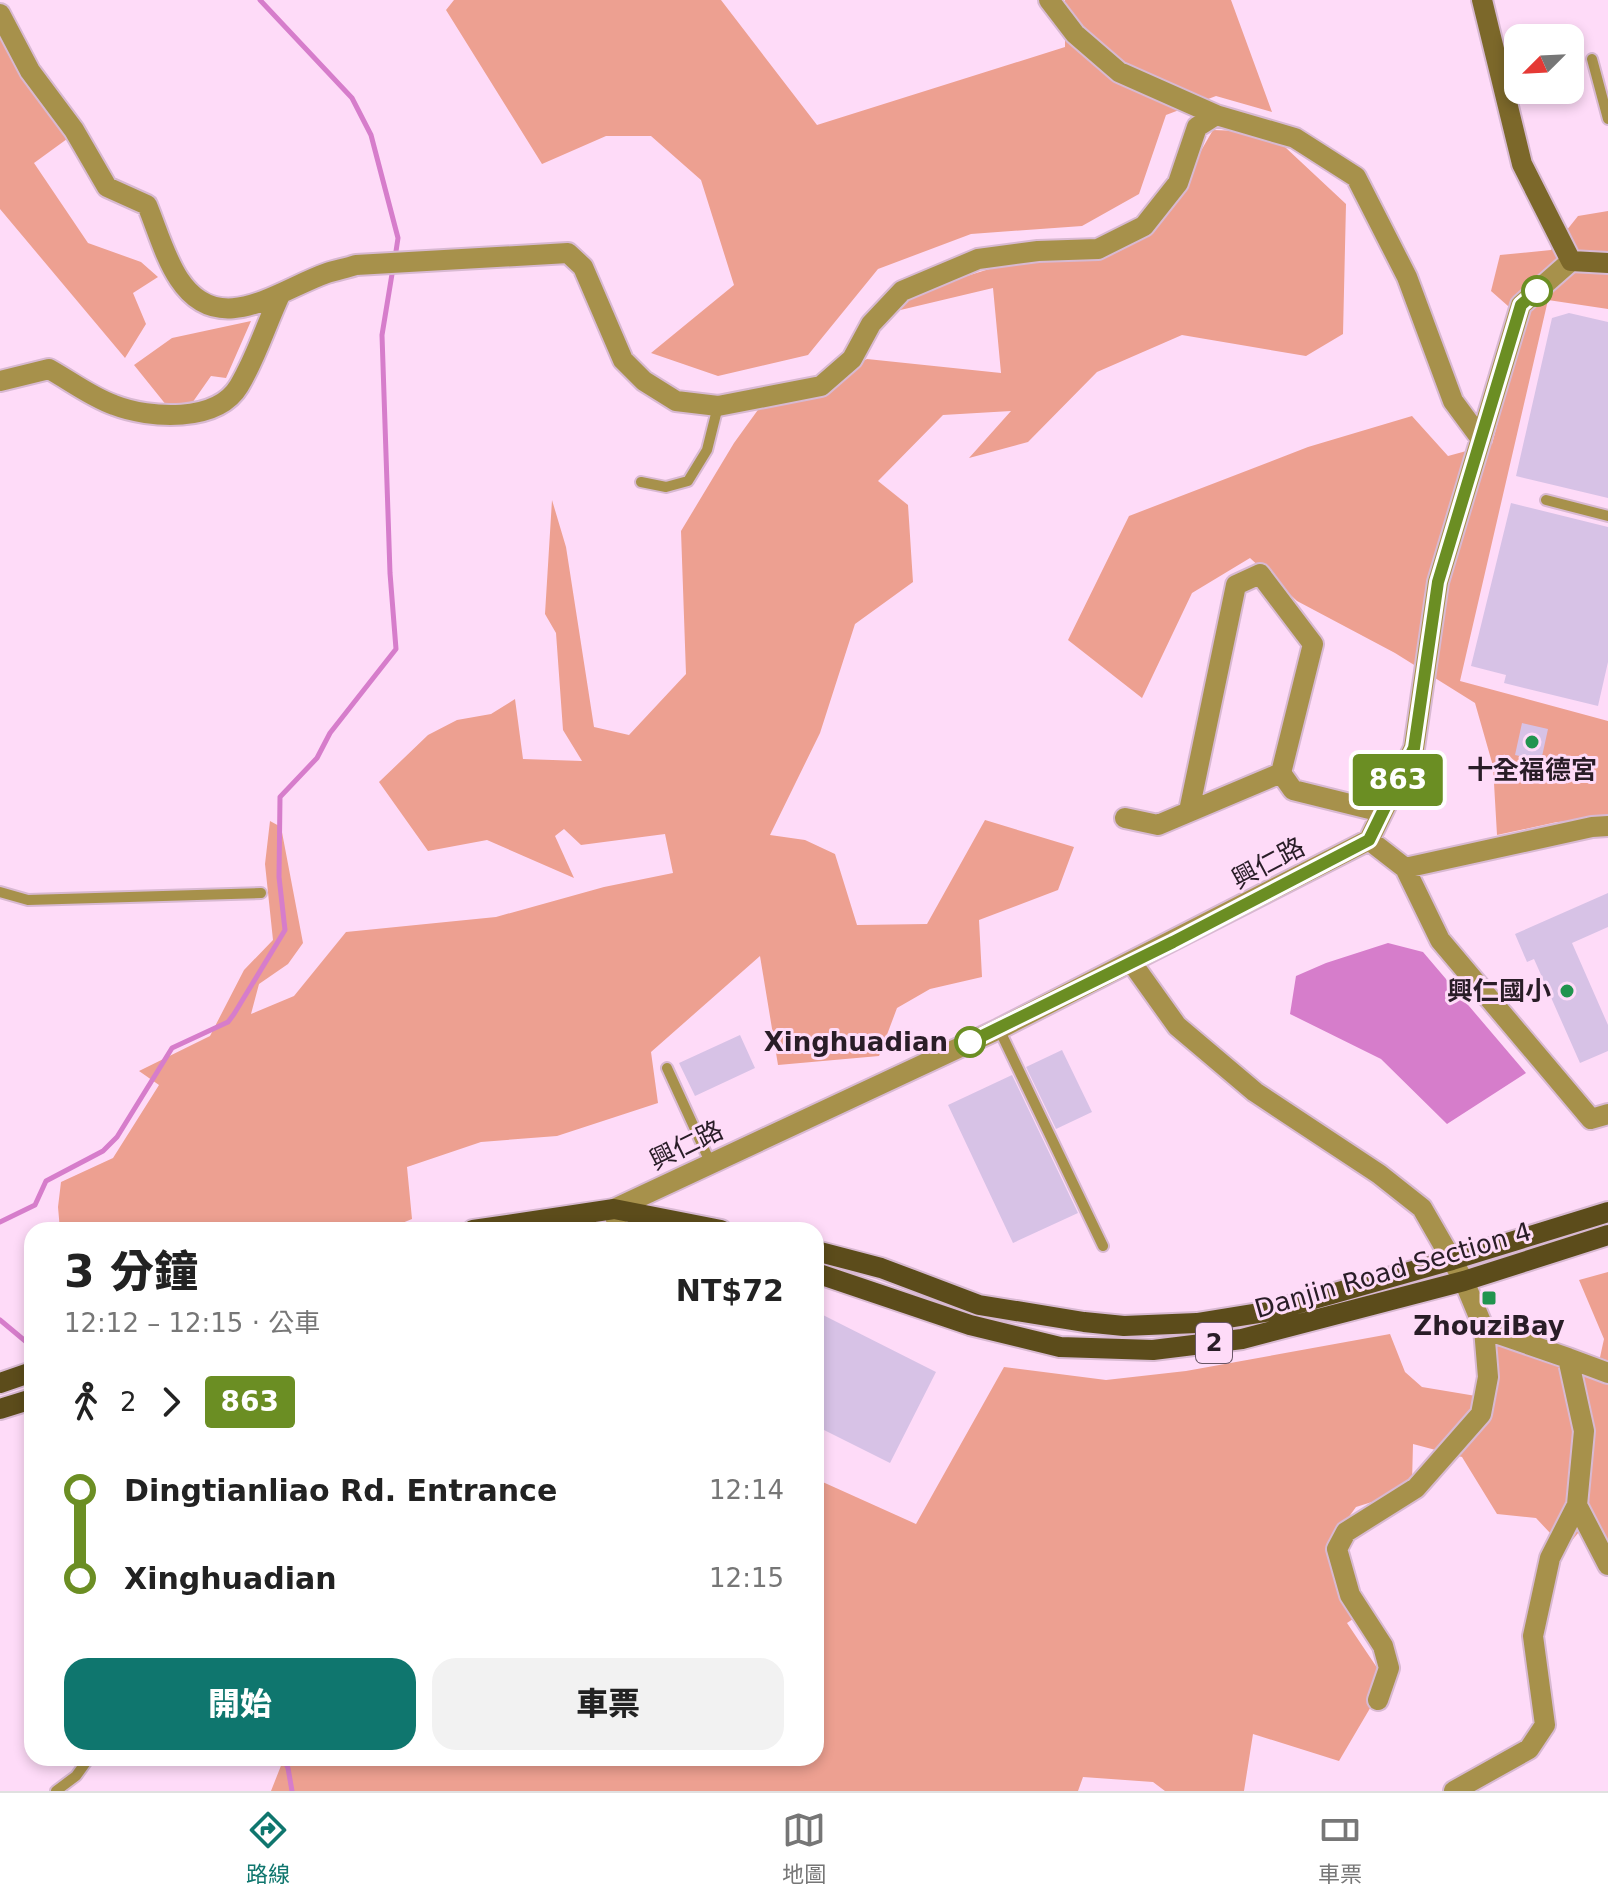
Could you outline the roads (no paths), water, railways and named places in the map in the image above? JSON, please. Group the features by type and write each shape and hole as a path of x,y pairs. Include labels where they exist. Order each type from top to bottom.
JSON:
{"main road":[{"path":"527,1222 614,1209 680,1222"},
{"name":"Danjin Road Section 4","path":"824,1253 881,1268 979,1305 1124,1326 1197,1323 1271,1311 1608,1212"},
{"name":"Danjin Road Section 4","path":"824,1276 970,1325 1060,1347 1153,1350 1242,1339 1464,1281 1608,1235"},
{"path":"1,1382 24,1375"}],"street":[{"path":"1049,0 1075,34 1119,72 1216,115 1295,138 1356,177 1407,277 1453,401 1481,439"},
{"path":"1482,0 1522,164 1571,261"},
{"path":"0,14 30,71 74,130 107,187 147,205 178,278 198,301 231,309 265,302 326,273 356,265 568,253 583,267 623,360 644,381 676,401 718,406 821,386 852,359 871,324 902,291 965,264 978,259 1038,251 1098,249 1144,226 1178,183 1197,127 1216,115"},
{"path":"1608,263 1571,261 1521,305 1438,582 1414,748 1369,840 1405,868 1440,940 1591,1119 1608,1114"},
{"path":"0,381 49,369 114,405 163,415 193,414 219,407 238,388 280,295"},
{"path":"1189,811 1236,585 1260,574 1313,644 1281,773 1293,790 1382,812"},
{"path":"1125,818 1158,825 1281,773"},
{"path":"1405,868 1608,826"},
{"name":"興仁路","path":"614,1209 999,1029 1369,840"},
{"path":"1132,963 1177,1026 1255,1092 1379,1174 1422,1208 1464,1281 1484,1329 1488,1377 1481,1414 1416,1488 1346,1532 1337,1549 1350,1595 1383,1646 1389,1668 1378,1700"},
{"path":"614,1209 616,1222"},
{"path":"1484,1329 1608,1373"},
{"path":"1454,1791 1529,1749 1545,1725 1533,1636 1550,1558 1577,1505 1584,1431 1568,1358"},
{"path":"1577,1505 1608,1565"}],"lane":[{"path":"1592,59 1608,119"},
{"path":"641,482 666,487 688,481 707,450 718,406"},
{"path":"1546,500 1608,516"},
{"path":"0,892 28,900 261,893"},
{"path":"999,1029 1103,1246"},
{"path":"667,1068 710,1162"},
{"path":"56,1791 76,1776 83,1766"}],"waterway":[{"path":"260,0 352,98 371,135 398,238 395,258"},
{"path":"0,1222 35,1205 46,1181 103,1151 117,1137 172,1048 228,1022 285,930 279,877 280,797 317,758 330,733 396,649 390,573 382,335 393,268"},
{"path":"0,1320 24,1340"},
{"path":"287,1766 292,1791"}],"place":[{"name":"十全福德宮","path":"1532,742"},
{"name":"興仁國小","path":"1567,991"},
{"name":"Xinghuadian","path":"970,1042"},
{"name":"ZhouziBay","path":"1489,1298"}]}
